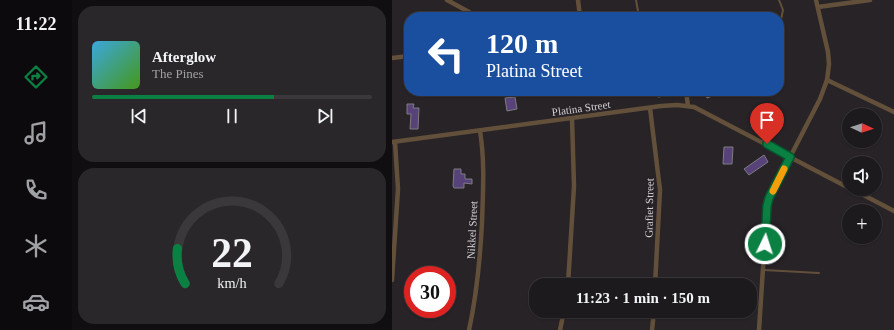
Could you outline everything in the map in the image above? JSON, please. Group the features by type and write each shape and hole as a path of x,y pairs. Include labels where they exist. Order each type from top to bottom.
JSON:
{"street":[{"path":"448,0 469,12"},
{"path":"578,0 579,12"},
{"path":"759,330 768,202 820,99 827,80 829,64 828,52 816,0"},
{"path":"818,6 870,0"},
{"path":"392,58 404,57"},
{"path":"827,80 894,112"},
{"path":"687,96 688,106"},
{"name":"Platina Street","path":"393,142 660,106 688,106 694,107 719,119 842,184"},
{"name":"Grafiet Street","path":"650,108 660,190 655,278"},
{"path":"568,278 574,186 572,118"},
{"name":"Nikkel Street","path":"469,330 478,284 480,250 484,171 480,130"},
{"path":"392,280 394,223 398,179 393,142"},
{"path":"865,196 894,211"},
{"path":"560,330 563,318"},
{"path":"652,330 653,318"}],"lane":[{"path":"636,0 638,12"},
{"path":"779,0 783,12"},
{"path":"763,270 819,274"}],"building":[{"path":"515,97 517,109 507,111 505,98"},
{"path":"407,104 414,104 413,108 419,108 418,129 410,129 411,114 407,114"},
{"path":"724,147 733,147 732,164 723,164"},
{"path":"764,155 768,162 749,175 744,169"},
{"path":"454,169 461,169 461,174 465,174 465,179 472,179 472,184 464,183 464,188 454,188"}],"slow traffic":[{"path":"773,191 784,169"}],"route":[{"path":"765,244 767,206 769,198 790,157 767,144"}]}
